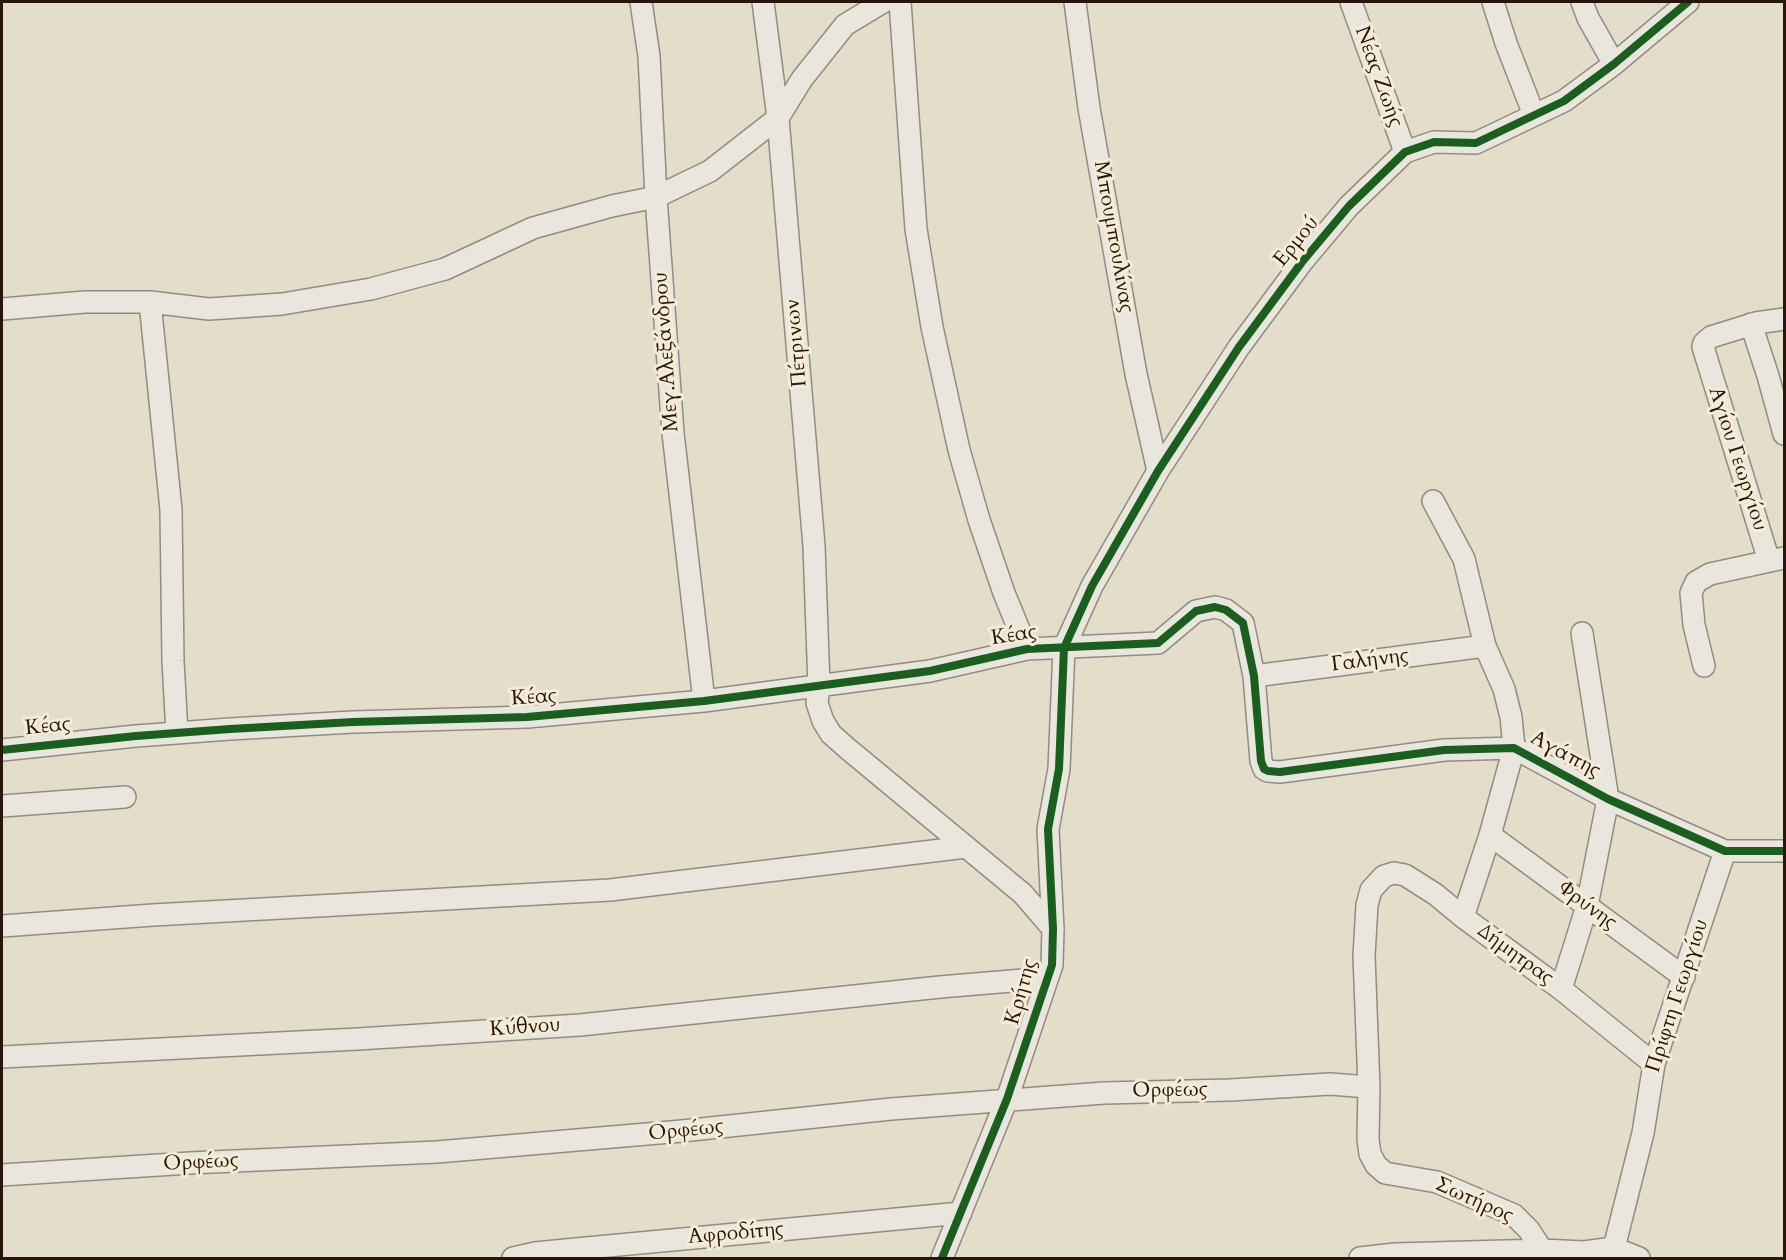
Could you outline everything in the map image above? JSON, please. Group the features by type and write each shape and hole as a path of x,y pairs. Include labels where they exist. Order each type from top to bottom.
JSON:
{"street":[{"name":"Μεγ.Αλεξάνδρου","path":"640,2 649,56 656,197 673,433 704,701"},
{"name":"Πέτρινων","path":"764,2 778,118 814,546 819,686 817,703 823,721 831,734 1023,894 1053,929"},
{"path":"2,309 85,302 150,302 209,309 282,304 370,289 445,269 533,228 612,206 656,197 710,171 778,118 802,79 845,25 883,2"},
{"path":"900,2 916,229 932,327 959,450 979,520 1004,593 1027,649"},
{"name":"Μπουμπουλίνας","path":"1075,2 1089,108 1136,374 1158,471"},
{"name":"Νέας Ζωής","path":"1351,2 1405,152"},
{"path":"1493,2 1534,116"},
{"path":"1582,2 1588,18 1614,64"},
{"name":"Ερμού","path":"1064,648 1092,586 1158,471 1239,347 1302,262 1349,206 1405,152 1434,142 1476,143 1564,101 1614,64 1683,3"},
{"path":"150,302 171,510 173,661 177,733"},
{"path":"1785,319 1751,324 1785,434"},
{"name":"Αγίου Γεωργίου","path":"1751,324 1707,339 1703,347 1777,560"},
{"path":"1432,501 1464,560 1485,646 1504,689 1511,717 1514,748 1490,835 1463,917"},
{"path":"1704,666 1694,625 1692,587 1710,574 1777,560"},
{"name":"Κέας","path":"2,750 177,733 353,722 526,717 704,701 930,670 1027,649 1158,643 1196,611 1215,607 1226,610 1243,623 1254,676 1261,760 1264,769 1280,772"},
{"path":"1561,988 1587,906 1608,799 1582,633"},
{"name":"Γαλήνης","path":"1254,676 1485,646"},
{"name":"Κρήτης","path":"942,1258 1007,1099 1052,965 1053,929 1048,830 1059,769 1064,648"},
{"name":"Αγάπης","path":"1280,772 1444,750 1514,748 1608,799 1725,851 1785,851"},
{"path":"2,806 125,797"},
{"name":"Φρύνης","path":"1490,835 1684,977"},
{"path":"2,926 610,890 966,847"},
{"name":"Πρίφτη Γεωργίου","path":"1614,1248 1643,1133 1654,1064 1725,851"},
{"name":"Δήμητρας","path":"1370,1087 1364,956 1366,905 1371,890 1384,876 1394,873 1405,875 1435,894 1561,988 1654,1064"},
{"name":"Κύθνου","path":"2,1057 580,1025 1047,978"},
{"name":"Ορφέως","path":"2,1175 190,1163 437,1152 1007,1099 1330,1084 1370,1087"},
{"name":"Σωτήρος","path":"1370,1087 1368,1139 1370,1154 1376,1165 1385,1173 1437,1182 1514,1215 1529,1230 1542,1254"},
{"name":"Αφροδίτης","path":"513,1258 536,1253 960,1213"},
{"path":"1360,1258 1395,1254 1585,1255 1614,1248 1639,1258"}],"cycle path":[{"path":"942,1258 1007,1099 1052,965 1053,929 1048,829 1059,769 1064,648 1092,586 1158,471 1239,347 1302,262 1349,206 1405,152 1434,142 1476,143 1564,101 1614,64 1688,2"},
{"path":"2,750 230,729 353,722 527,717 704,701 930,671 1027,649 1158,643 1196,611 1215,607 1226,610 1243,623 1254,676 1261,761 1264,769 1268,771 1280,772 1444,750 1514,748 1608,799 1725,851 1784,851"}]}
